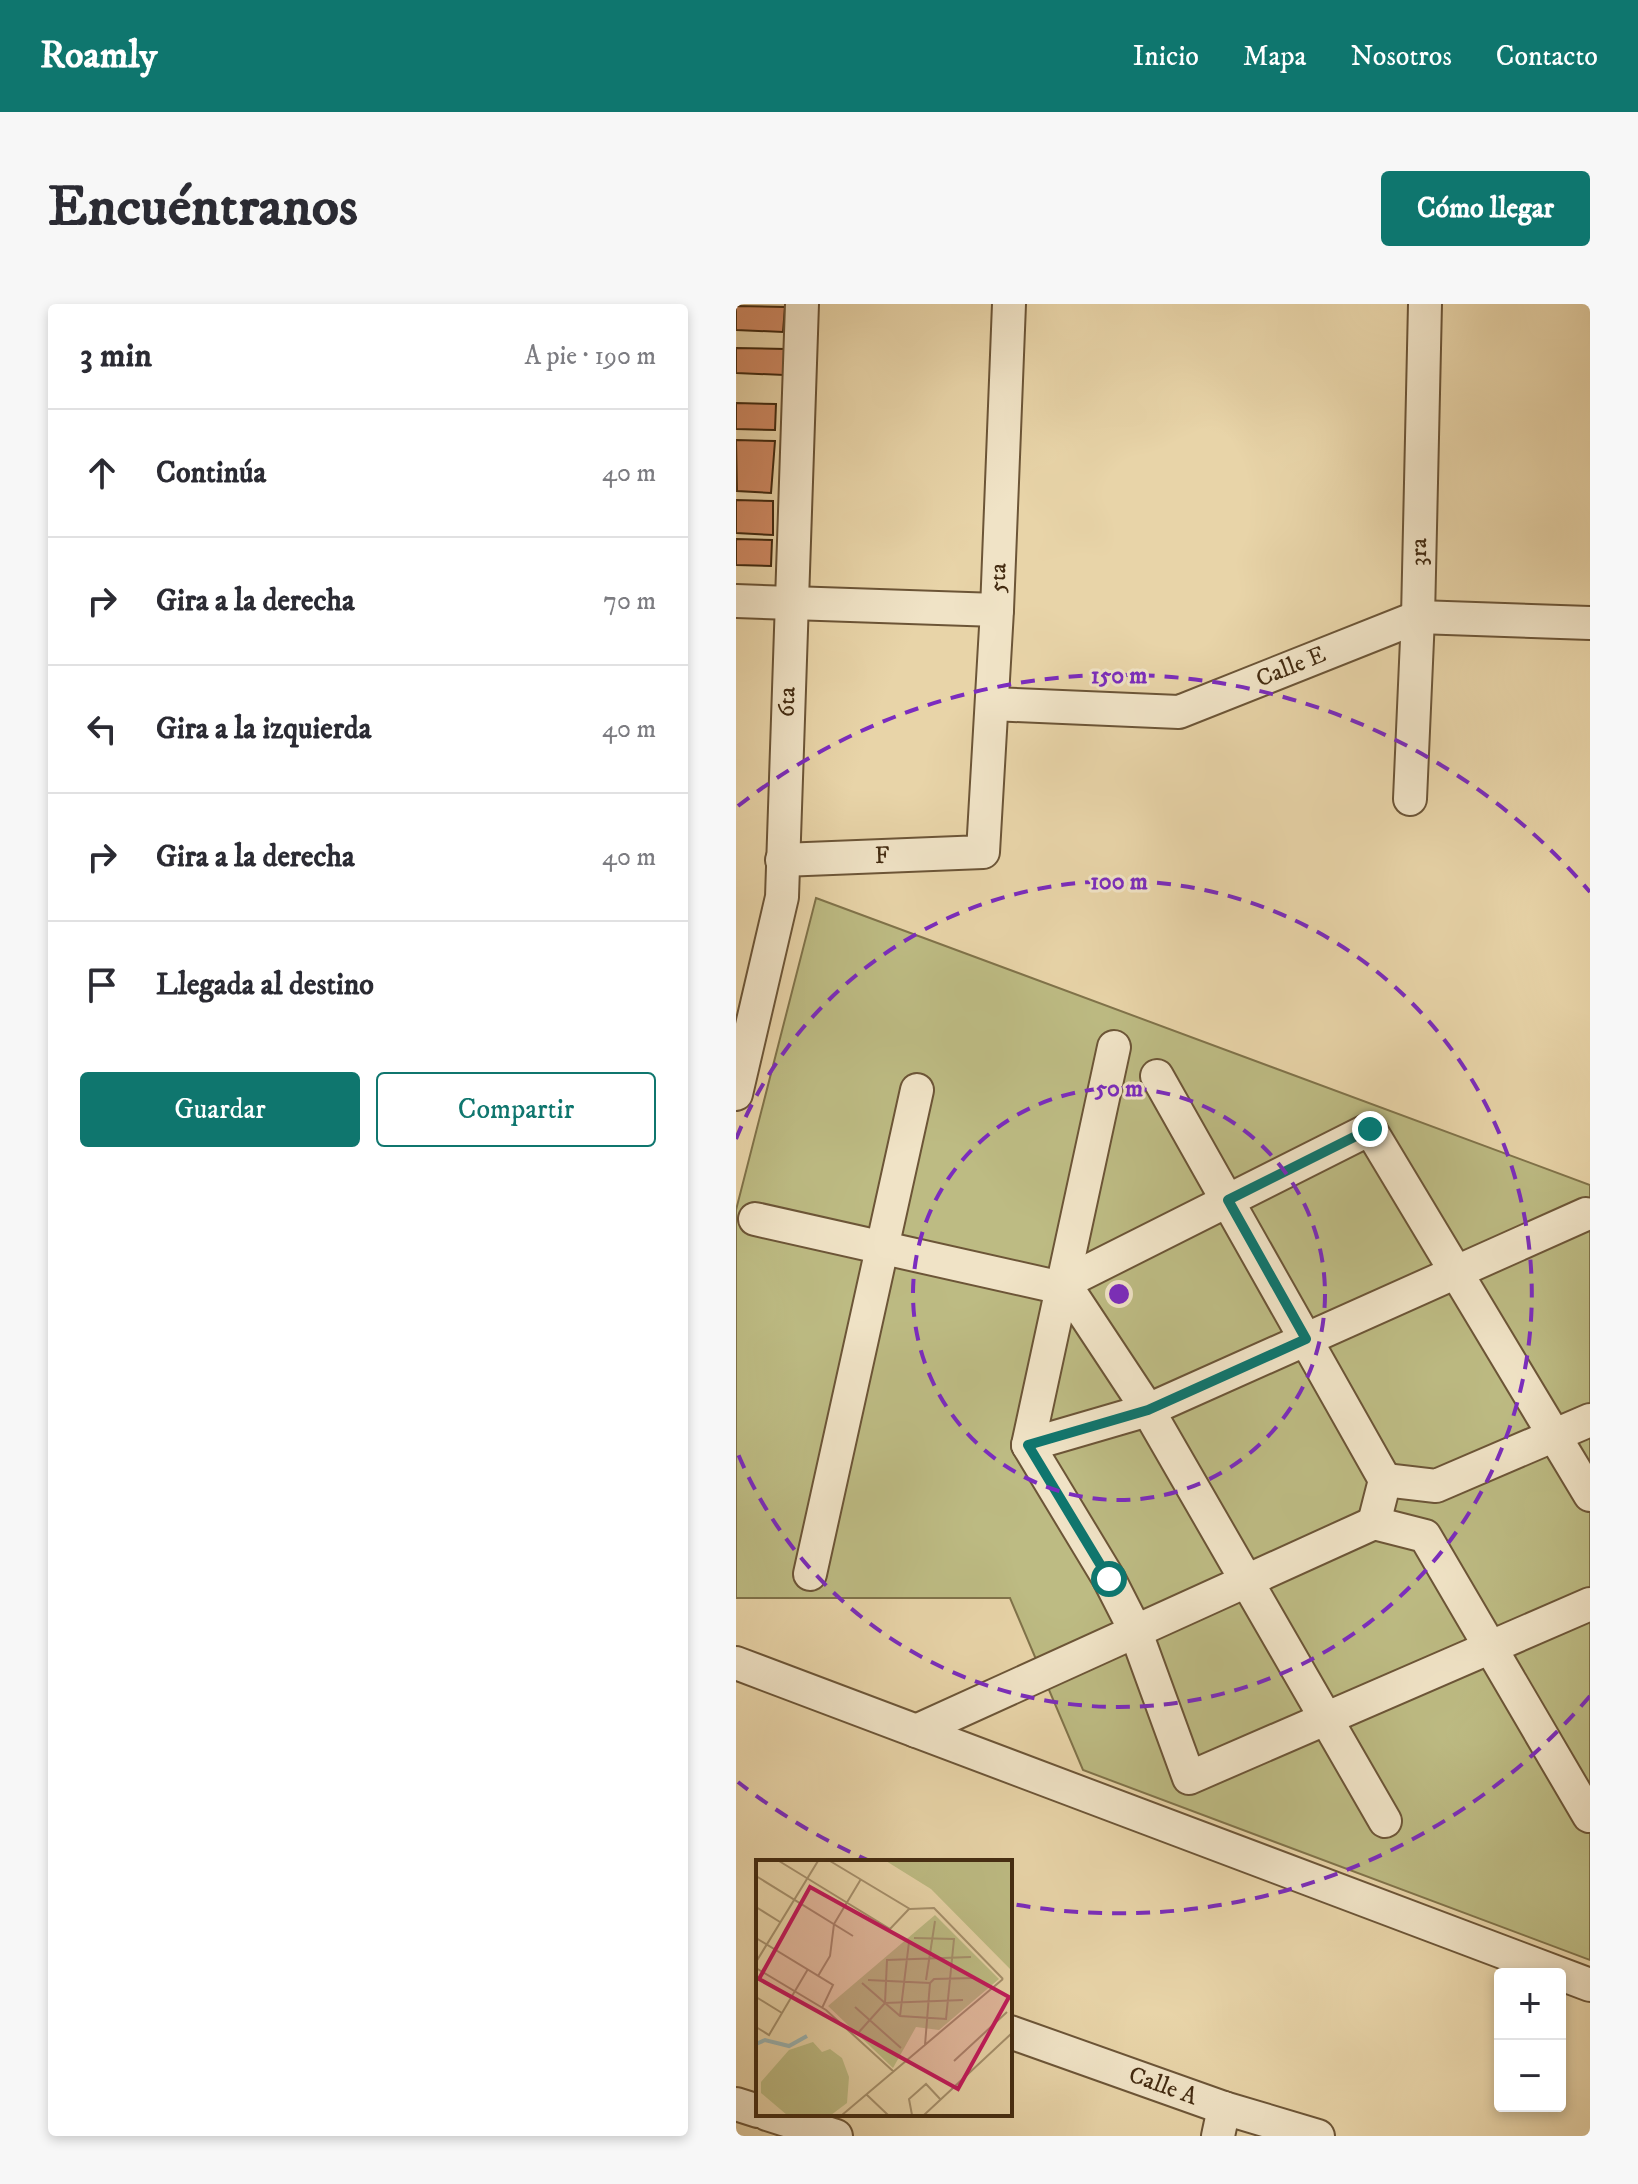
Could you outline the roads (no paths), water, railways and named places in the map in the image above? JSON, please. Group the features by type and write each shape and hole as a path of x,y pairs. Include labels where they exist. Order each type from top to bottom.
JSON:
{"street":[{"name":"6ta","path":"736,1094 782,897 802,304"},
{"name":"5ta","path":"983,852 997,610 1009,304"},
{"name":"3ra","path":"1410,799 1418,617 1425,304"},
{"path":"736,601 997,610"},
{"name":"Calle E","path":"992,704 1179,712 1418,617 1590,623"},
{"name":"F","path":"782,860 983,852"},
{"path":"1114,1047 1028,1445 1109,1579 1135,1630 1189,1778 1590,1604"},
{"path":"1157,1076 1385,1480 1374,1523"},
{"path":"810,1574 917,1090"},
{"path":"1385,1821 1148,1410 1064,1283 1370,1129 1590,1495"},
{"path":"1028,1445 1148,1410 1586,1214"},
{"path":"755,1219 1062,1288"},
{"path":"1385,1480 1436,1486 1590,1420"},
{"path":"1436,1486 1425,1536 1589,1816"},
{"path":"916,1731 1374,1523 1425,1536"},
{"path":"736,1663 1590,1985"},
{"name":"Calle A","path":"1012,2033 1221,2122 1318,2136"},
{"path":"736,2104 756,2110"},
{"path":"773,2116 836,2136"}]}
